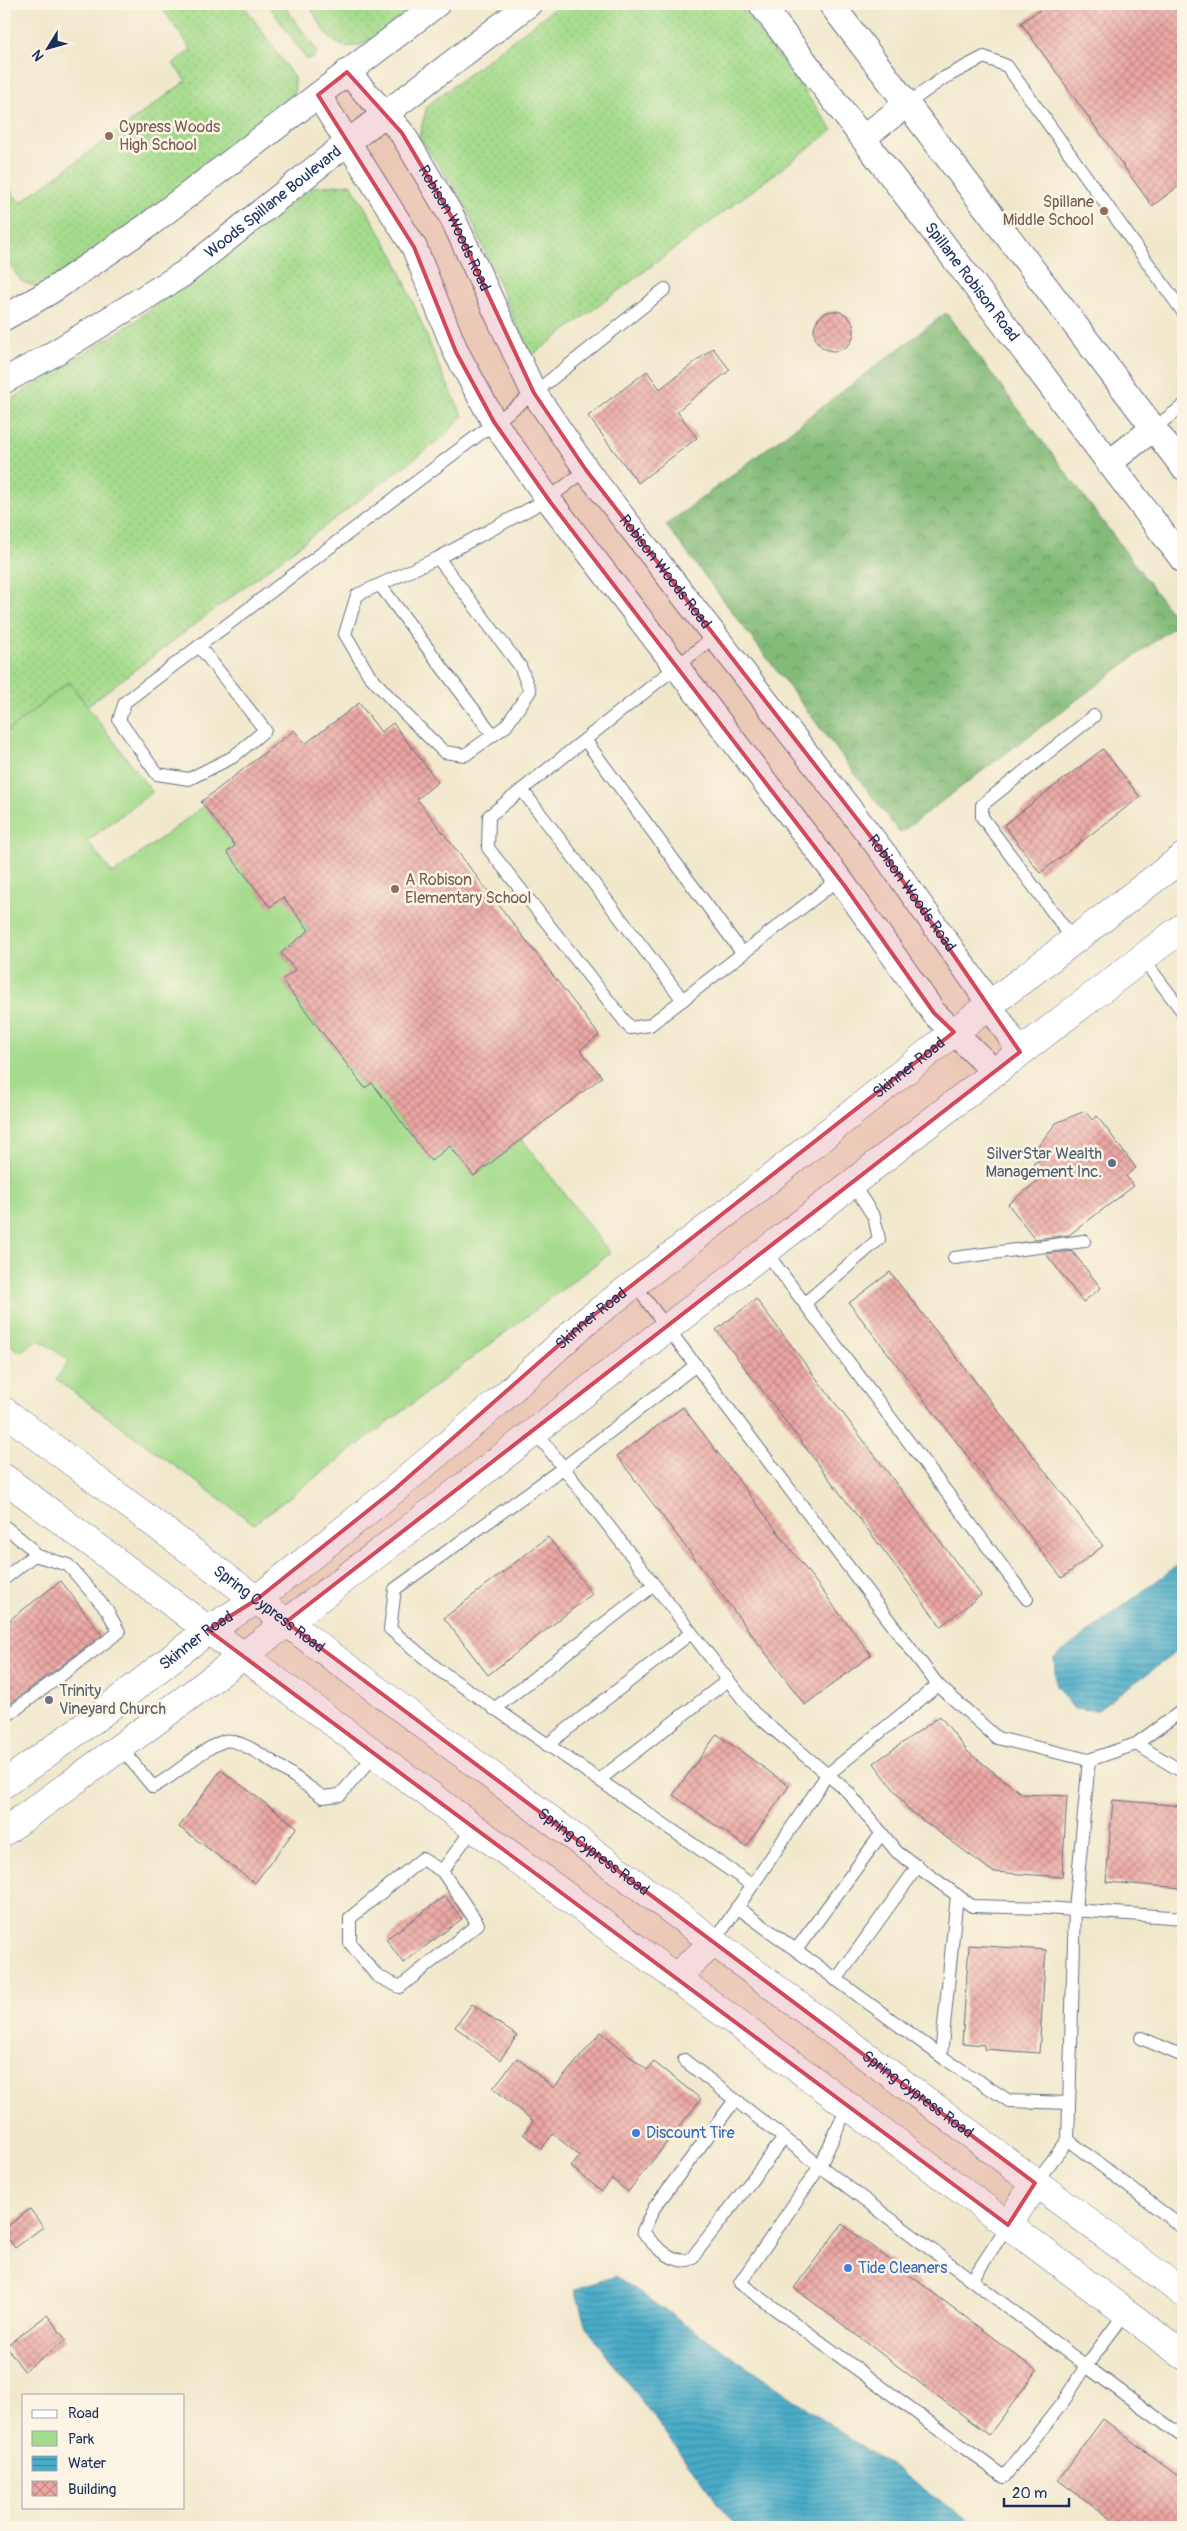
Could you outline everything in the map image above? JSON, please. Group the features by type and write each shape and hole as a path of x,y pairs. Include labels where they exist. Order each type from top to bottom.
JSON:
{"main road":[{"name":"Skinner Road","path":"4,1784 93,1720 208,1630 256,1600 402,1483 498,1402 585,1322 732,1209 989,1004 1074,942 1183,857"},
{"path":"4,1832 121,1748 242,1656 668,1328 994,1071 1183,928"},
{"name":"Spring Cypress Road","path":"4,1411 1183,2293"},
{"path":"4,1478 1183,2355"},
{"path":"675,1978 714,1942"},
{"path":"1008,2225 1036,2183"}],"street":[{"path":"4,318 51,290 147,226 437,4"},
{"name":"Woods Spillane Boulevard","path":"4,381 48,357 183,274 384,114 529,4"},
{"name":"Spillane Robison Road","path":"761,4 1183,560"},
{"path":"831,4 1183,466"},
{"name":"Robison Woods Road","path":"347,72 402,133 453,220 534,393 586,470 885,854 1020,1052"},
{"path":"318,95 414,247 456,352 494,422 548,499 839,879 934,1013 994,1071"},
{"path":"863,138 907,104"},
{"path":"1109,463 1154,428"}],"lane":[{"path":"907,104 942,79 984,57 1007,66 1183,312"},
{"path":"198,646 264,730 233,757 189,780 157,774 119,720 126,702 198,646 534,393 665,289"},
{"path":"1154,428 1183,406"},
{"path":"438,558 520,666 530,691 506,726 464,755 444,752 369,675 345,634 356,595 438,558 548,499 586,470"},
{"path":"380,585 493,735"},
{"path":"716,636 676,665 489,816 488,848 630,1028 650,1025 839,879"},
{"path":"1074,942 982,817 982,805 1094,716"},
{"path":"585,740 743,954"},
{"path":"522,790 683,1000"},
{"path":"1142,958 1183,1012"},
{"path":"805,1303 879,1239 874,1217 852,1183"},
{"path":"954,1258 1084,1241"},
{"path":"765,1251 1027,1598"},
{"path":"634,1284 938,1685 997,1738 1088,1760 1136,1744 1183,1710"},
{"path":"696,1365 563,1468 396,1589 390,1629 439,1670 752,1885"},
{"path":"534,1430 753,1712 847,1791 897,1852 972,1906 1075,1910 1183,1918"},
{"path":"4,1526 30,1547 34,1555 68,1565 107,1610 119,1632 4,1718"},
{"path":"4,1579 34,1555"},
{"path":"494,1708 654,1586"},
{"path":"547,1745 691,1633"},
{"path":"599,1780 728,1680"},
{"path":"714,1942 828,1775 938,1685"},
{"path":"121,1748 153,1787 169,1779 212,1748 227,1740 236,1742 245,1745 323,1797 340,1794 375,1754"},
{"path":"1136,1744 1183,1772"},
{"path":"1036,2183 1068,2140 1075,1910 1088,1760"},
{"path":"442,1871 474,1828"},
{"path":"796,1950 882,1833"},
{"path":"422,1859 442,1871 478,1924 400,1987 377,1976 350,1943 350,1918 422,1859"},
{"path":"836,1980 918,1866"},
{"path":"942,2056 956,1895"},
{"path":"738,1907 942,2056 1009,2101 1069,2103"},
{"path":"1141,2038 1183,2056"},
{"path":"684,2060 820,2166 1183,2437"},
{"path":"735,2100 654,2208 643,2231 648,2239 679,2261 687,2261 692,2258 784,2138"},
{"path":"848,2106 820,2166 740,2283 1004,2477 1063,2402 1086,2366 1126,2312"},
{"path":"1068,2140 1183,2228"},
{"path":"972,2280 1008,2225"}],"highlighted area":[{"path":"347,72 402,133 453,219 534,393 586,470 885,855 1020,1052 286,1622 1035,2183 1008,2225 208,1630 256,1600 395,1489 585,1322 954,1032 934,1013 844,885 551,503 494,422 456,352 414,247 318,95"}],"green space":[{"path":"159,4 243,4 294,78 295,90 288,102 132,227 39,288 21,281 4,256 4,188 7,185 20,203 186,81 173,64 191,49"},
{"path":"268,4 283,4 317,51 314,58 306,59"},
{"path":"308,4 418,4 390,27 367,42 356,46 345,46 331,39"},
{"path":"560,4 739,4 833,130 530,357 464,202 419,137 427,106"},
{"path":"351,184 395,258 442,374 463,416 444,436 87,706 69,682 4,734 4,404 131,324 312,187"},
{"path":"946,313 1179,623 900,833 666,525"},
{"path":"69,682 152,792 87,841 113,874 204,806 235,846 228,853 270,907 289,892 295,912 309,930 281,953 295,970 282,981 365,1088 377,1079 391,1108 431,1160 450,1146 474,1176 522,1139 610,1253 254,1524 56,1379 69,1360 38,1339 20,1352 4,1340 4,734"}],"water":[{"path":"1183,1561 1183,1647 1098,1710 1074,1709 1056,1686 1054,1658"},
{"path":"616,2276 976,2527 736,2527 586,2327 575,2289"}],"building":[{"path":"1048,4 1183,4 1183,183 1152,206 1021,23"},
{"path":"838,311 845,314 851,320 854,331 853,339 845,348 838,351 830,351 823,348 815,339 814,327 817,320 826,312"},
{"path":"713,348 730,370 677,411 697,438 638,483 588,416 647,371 660,389"},
{"path":"359,703 381,732 393,723 438,782 417,799 599,1035 580,1050 602,1077 474,1176 450,1146 431,1161 372,1083 365,1088 282,980 295,970 281,953 309,930 283,897 270,907 227,852 235,846 201,802 294,730 305,744"},
{"path":"1103,749 1140,797 1040,873 1004,825"},
{"path":"1085,1111 1092,1120 1097,1116 1136,1168 1126,1176 1134,1186 1069,1235 1035,1239 1008,1204 1043,1177 1033,1164 1042,1158 1035,1150 1056,1123"},
{"path":"1072,1251 1101,1288 1083,1302 1046,1254"},
{"path":"890,1272 1103,1546 1062,1578 849,1303"},
{"path":"756,1299 981,1595 941,1626 716,1330"},
{"path":"683,1407 871,1655 805,1705 617,1456"},
{"path":"548,1537 592,1594 488,1675 444,1618"},
{"path":"61,1581 102,1635 4,1708 4,1624"},
{"path":"940,1716 968,1752 1022,1794 1067,1796 1062,1877 993,1872 909,1810 874,1763"},
{"path":"717,1734 789,1786 746,1847 673,1795"},
{"path":"221,1770 297,1827 255,1883 179,1827"},
{"path":"1113,1800 1183,1806 1183,1888 1106,1882"},
{"path":"445,1896 462,1919 403,1963 386,1939"},
{"path":"969,1945 1046,1950 1039,2053 984,2049 984,2045 962,2043"},
{"path":"472,2004 517,2036 500,2060 455,2027"},
{"path":"601,2032 647,2070 654,2062 701,2099 628,2192 612,2179 602,2191 571,2167 580,2156 553,2134 541,2149 523,2134 533,2121 493,2088 517,2058 554,2088"},
{"path":"30,2209 43,2227 15,2248 4,2233 4,2229"},
{"path":"842,2224 1037,2371 989,2435 794,2288"},
{"path":"47,2315 66,2340 24,2371 6,2346"},
{"path":"1103,2419 1183,2480 1183,2527 1121,2527 1058,2480"}],"place":[{"name":"Cypress Woods High School","path":"109,136"},
{"name":"Spillane Middle School","path":"1104,211"},
{"name":"A Robison Elementary School","path":"395,889"},
{"name":"SilverStar Wealth Management Inc.","path":"1112,1163"},
{"name":"Trinity Vineyard Church","path":"49,1700"},
{"name":"Discount Tire","path":"636,2133"},
{"name":"Tide Cleaners","path":"848,2268"}]}
